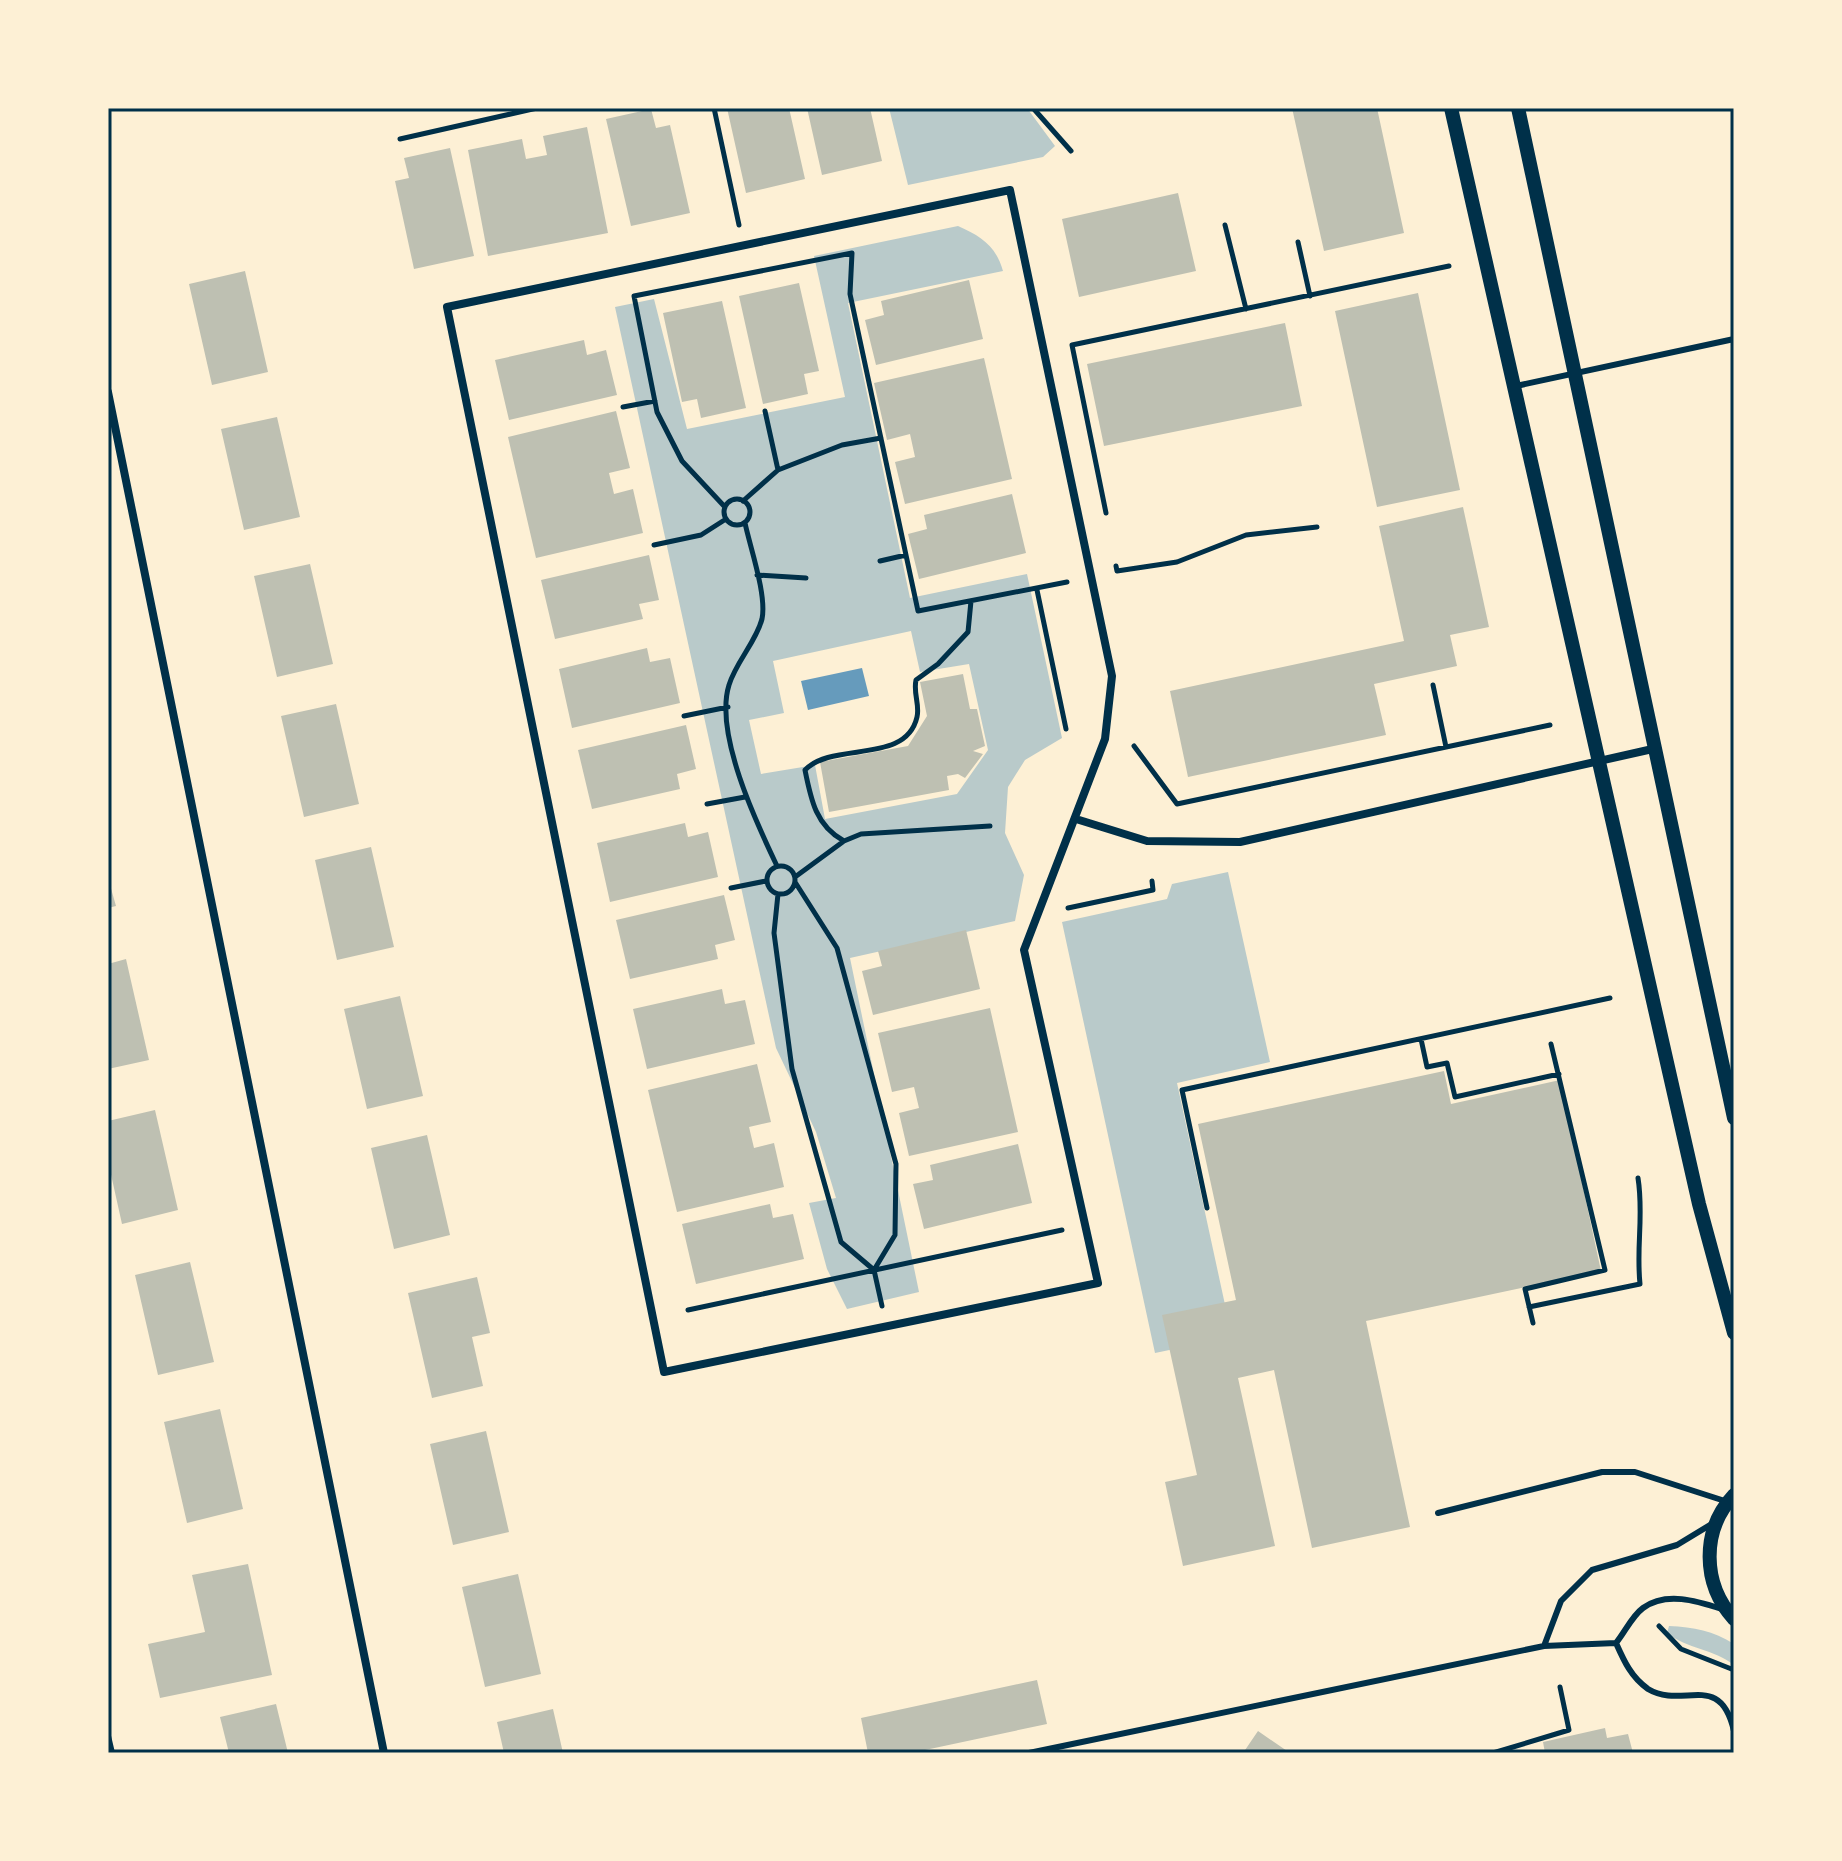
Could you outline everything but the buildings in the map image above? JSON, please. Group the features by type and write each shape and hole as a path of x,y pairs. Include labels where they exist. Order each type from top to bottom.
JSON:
{"street":[{"path":"1451,108 1699,1204 1734,1333"},
{"path":"1518,108 1658,748 1734,1118"},
{"path":"1010,190 1112,676 1105,739 1076,819 1042,896 1024,950 1098,1283 664,1372 447,307 744,245 1010,190"},
{"path":"108,392 384,1753"},
{"path":"1076,819 1147,841 1240,842 1658,748"},
{"path":"1730,1614 1715,1589 1709,1566 1710,1543 1717,1520 1731,1499"}],"lane":[{"path":"1516,386 1734,339"},
{"path":"1438,1513 1602,1472 1635,1472 1731,1499"},
{"path":"1544,1646 1561,1601 1592,1570 1677,1545 1717,1520"},
{"path":"1616,1643 1641,1609 1652,1603 1670,1599 1694,1600 1730,1614"},
{"path":"1029,1753 1544,1646 1616,1643"},
{"path":"1616,1643 1632,1675 1651,1691 1699,1693 1717,1699 1730,1711 1734,1731"},
{"path":"108,1736 112,1753"}],"path":[{"path":"400,139 537,108"},
{"path":"714,108 750,273"},
{"path":"1033,108 1071,151"},
{"path":"1225,225 1246,309"},
{"path":"1298,242 1310,296"},
{"path":"745,523 732,525 726,519 724,506 682,461 655,401 634,296 852,253 850,294 918,611 1067,582"},
{"path":"1108,526 1072,345 1449,266"},
{"path":"623,407 655,401"},
{"path":"765,411 778,470"},
{"path":"743,501 778,470 842,445 881,438"},
{"path":"724,506 734,499 743,501 750,511 745,523 757,575 762,618 728,686 727,721 745,797 777,866"},
{"path":"654,545 701,535 726,519"},
{"path":"1114,556 1117,571 1177,562 1246,535 1317,527"},
{"path":"880,561 906,555"},
{"path":"757,575 806,578"},
{"path":"1037,590 1066,729"},
{"path":"844,841 829,832 812,806 805,770 815,759 899,743 911,733 918,714 916,680 938,664 968,632 971,601"},
{"path":"1433,685 1446,747"},
{"path":"684,716 728,707"},
{"path":"1177,804 1550,725"},
{"path":"1134,746 1177,804"},
{"path":"707,804 745,797"},
{"path":"1173,814 1177,804"},
{"path":"874,1270 895,1235 896,1164 837,948 795,880 790,869 777,866 769,872 766,881 770,890 778,894 791,890 795,880 844,841 861,834 990,826"},
{"path":"731,888 766,881"},
{"path":"1068,908 1153,890 1152,881"},
{"path":"778,894 774,933 792,1069 841,1242 874,1270 886,1326"},
{"path":"1207,1208 1182,1090 1610,998"},
{"path":"1421,1039 1427,1067 1447,1063 1455,1097 1559,1074"},
{"path":"1533,1323 1525,1289 1605,1270 1551,1044"},
{"path":"1529,1307 1640,1284 1636,1246 1643,1208 1638,1178"},
{"path":"688,1310 1067,1229"},
{"path":"1659,1626 1681,1649 1734,1670"},
{"path":"1493,1753 1569,1730 1560,1687"}],"shaded area":[{"path":"889,108 1027,108 1055,146 1043,157 908,185"},
{"path":"958,226 980,238 996,255 1003,271 848,303 910,598 1027,574 1062,738 1025,760 1008,787 1005,833 1024,875 1015,921 850,958 919,1292 847,1309 827,1269 809,1203 836,1198 816,1132 776,1048 615,307 654,299 687,429 845,397 814,256","holes":["911,631 920,672 969,664 988,750 957,794 825,819 815,765 761,774 749,720 784,713 773,661"]},
{"path":"1228,872 1270,1062 1177,1083 1232,1337 1155,1353 1062,922 1167,899 1172,884"},
{"path":"1669,1626 1703,1630 1734,1644 1734,1665 1675,1638 1667,1633"}],"water":[{"path":"862,668 869,696 808,710 801,681"}]}
